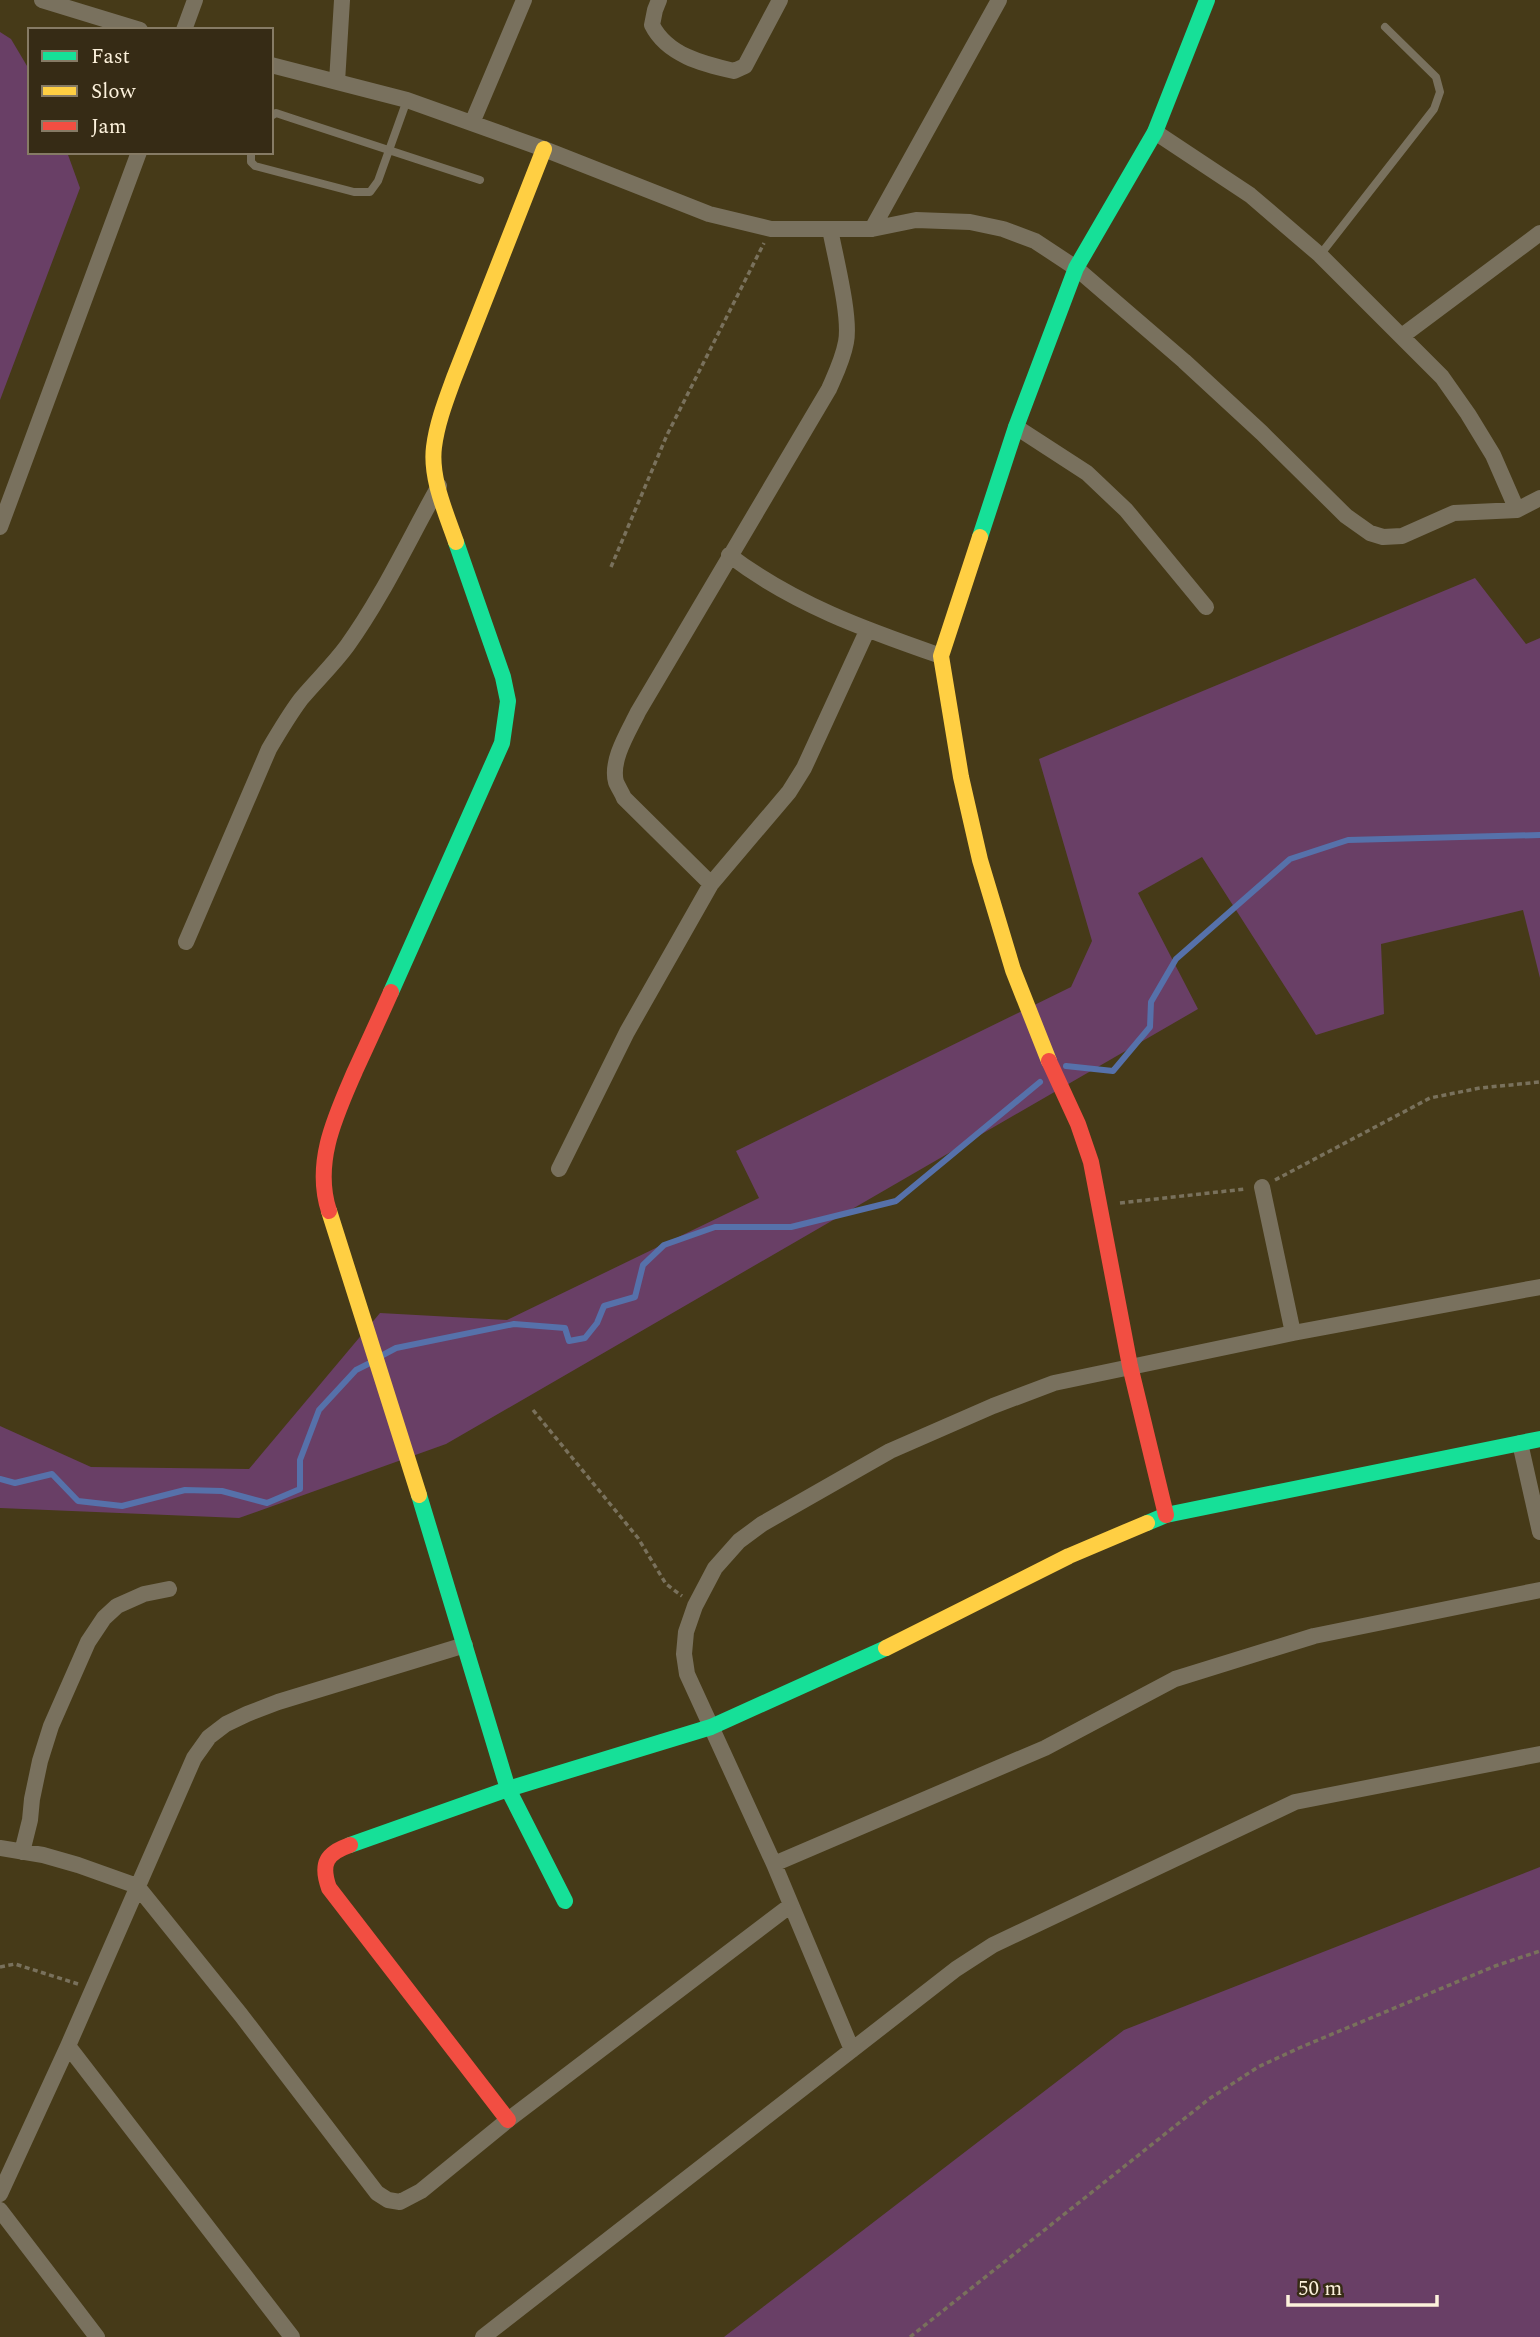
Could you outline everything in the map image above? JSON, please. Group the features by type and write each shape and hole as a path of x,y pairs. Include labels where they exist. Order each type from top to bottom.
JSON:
{"street":[{"path":"42,0 133,28"},
{"path":"185,28 195,0"},
{"path":"337,82 342,0"},
{"path":"471,123 524,0"},
{"path":"659,0 654,10 652,25 662,41 673,50 696,60 734,71 745,66 780,0"},
{"path":"872,229 999,0"},
{"path":"1166,1516 1130,1366 1101,1206 1078,1124 1049,1061 1013,970 980,860 961,777 941,656 1016,427 1076,268 1155,131 1207,0"},
{"path":"273,66 407,100 544,149 709,214 771,229 872,229 916,220 970,222 1003,229 1035,241 1076,268 1194,370 1346,516 1370,533 1383,537 1402,536 1454,513 1517,510 1540,498"},
{"path":"1155,131 1250,195 1320,255 1442,377 1493,455 1517,510"},
{"path":"544,149 442,413 434,448 435,473 446,514 508,701 502,743 348,1086 326,1143 322,1177 325,1200 381,1371 508,1789 565,1901"},
{"path":"0,527 138,154"},
{"path":"710,884 624,797 615,780 617,763 638,712 829,388 842,361 847,339 845,314 830,229"},
{"path":"1402,336 1540,233"},
{"path":"1016,427 1087,473 1126,510 1206,607"},
{"path":"186,942 269,749 285,720 356,632 439,486"},
{"path":"729,555 782,592 867,631 941,656"},
{"path":"559,1168 627,1032 710,884 789,792 804,768 867,631"},
{"path":"1262,1187 1293,1334"},
{"path":"852,2050 774,1864 687,1674 684,1654 686,1632 695,1606 715,1568 739,1541 762,1524 890,1451 1054,1382 1540,1287"},
{"path":"508,2120 329,1888 324,1876 324,1866 334,1851 508,1789 711,1727 900,1642 1069,1556 1166,1516 1540,1439"},
{"path":"1520,1443 1540,1532"},
{"path":"22,1852 40,1761 51,1726 88,1642 104,1618 117,1606 144,1594 169,1589"},
{"path":"774,1864 1045,1748 1175,1679 1314,1636 1540,1590"},
{"path":"0,2194 194,1758 209,1737 226,1724 278,1702 466,1645"},
{"path":"483,2337 956,1969 993,1945 1295,1802 1340,1791 1540,1754"},
{"path":"0,1848 78,1865 137,1886 241,2015 377,2193 388,2200 400,2202 411,2197 791,1905"},
{"path":"68,2046 292,2337"},
{"path":"0,2210 97,2337"}],"lane":[{"path":"1320,255 1434,109 1440,92 1436,77 1385,27"},
{"path":"251,154 251,162 255,166 366,193 374,188 407,100"},
{"path":"273,115 276,113 480,180"}],"path":[{"path":"611,567 667,435 771,229"},
{"path":"1101,1206 1262,1187 1430,1098 1480,1088 1540,1082"},
{"path":"533,1410 638,1538 666,1584 695,1606"},
{"path":"910,2337 1209,2099 1258,2067 1495,1966 1540,1951"},
{"path":"0,1967 15,1964 93,1989"}],"shaded area":[{"path":"0,32 11,39 28,68 28,154 68,154 80,188 0,400"},
{"path":"1475,578 1526,644 1540,638 1540,978 1523,910 1381,944 1384,1014 1316,1035 1202,857 1138,893 1198,1009 446,1444 239,1518 0,1508 0,1426 91,1467 249,1469 380,1313 507,1320 759,1198 736,1151 1071,987 1092,941 1039,759"},
{"path":"1540,1867 1540,2337 724,2337 1124,2030"}],"waterway":[{"path":"1066,1066 1113,1071 1150,1027 1151,1002 1176,959 1290,859 1348,840 1540,835"},
{"path":"381,1356 396,1348 514,1324 565,1328 569,1341 585,1338 597,1323 604,1306 635,1297 643,1265 664,1245 715,1227 791,1227 896,1201 1040,1082"},
{"path":"0,1479 15,1483 52,1474 78,1501 122,1506 185,1490 222,1491 267,1503 300,1489 300,1460 319,1410 356,1370 372,1362"}],"traffic: fast":[{"path":"980,537 1016,427 1076,268 1155,132 1207,0"},
{"path":"391,992 502,743 508,701 503,677 456,542"},
{"path":"1147,1523 1166,1515 1540,1439"},
{"path":"419,1495 508,1789 565,1901"},
{"path":"350,1845 508,1789 711,1727 886,1648"}],"traffic: slow":[{"path":"456,542 434,471 437,429 454,378 544,149"},
{"path":"980,537 941,656 961,777 980,860 1013,970 1049,1061"},
{"path":"329,1211 419,1495"},
{"path":"886,1648 1069,1556 1147,1523"}],"traffic: jam":[{"path":"329,1211 324,1175 329,1139 348,1088 391,992"},
{"path":"1049,1061 1078,1124 1091,1162 1130,1366 1166,1515"},
{"path":"350,1845 336,1852 328,1860 325,1872 329,1888 508,2120"}]}
